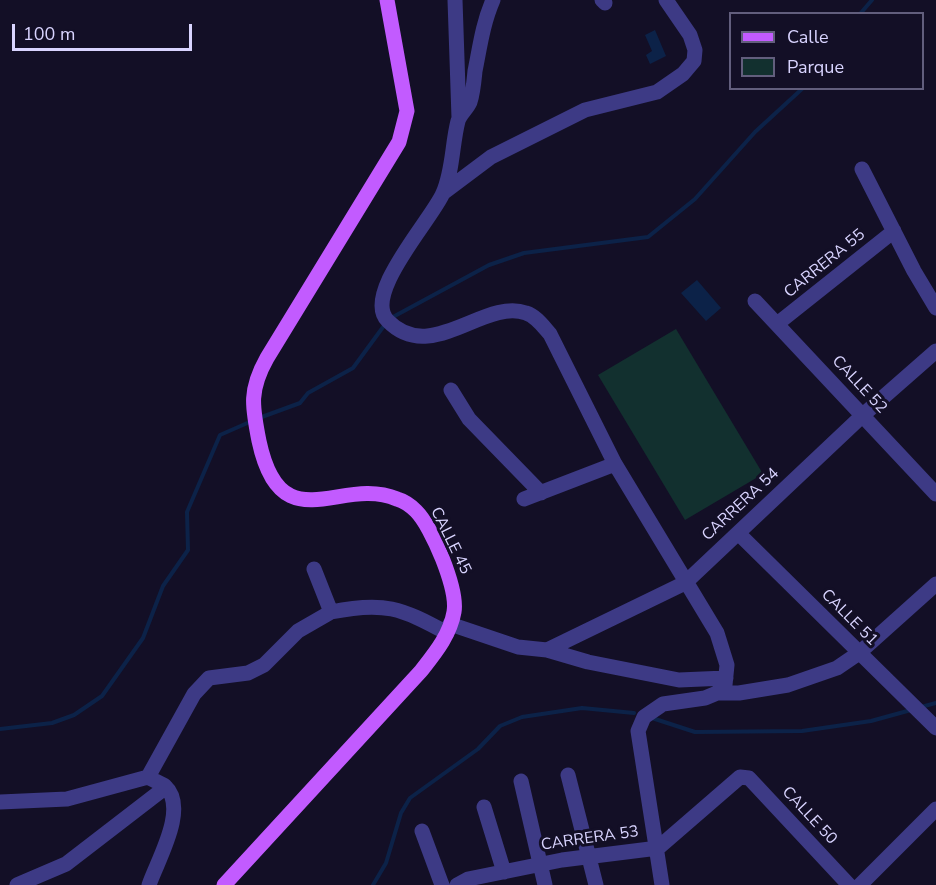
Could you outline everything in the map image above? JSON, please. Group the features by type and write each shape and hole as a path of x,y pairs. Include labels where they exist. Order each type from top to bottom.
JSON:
{"main road":[{"name":"CALLE 45","path":"224,885 421,671 449,628 455,595 426,524 417,511 408,504 384,495 322,500 302,499 288,494 275,484 267,472 257,434 252,397 256,380 267,358 399,142 407,111 387,0"}],"street":[{"path":"443,193 459,118 455,0"},
{"path":"459,118 470,103 483,23 493,0"},
{"path":"662,885 638,731 644,717 663,704 705,698 717,693 725,685 727,665 717,633 615,464 550,334 528,313 518,311 500,313 451,332 428,336 406,333 387,321 383,314 385,289 397,263 443,193 491,157 585,110 657,92 683,74 694,61 695,50 690,35 666,0"},
{"path":"862,169 936,308"},
{"name":"CARRERA 55","path":"777,324 894,231"},
{"name":"CALLE 52","path":"755,302 936,494"},
{"name":"CARRERA 54","path":"547,650 685,583 863,415 936,351"},
{"path":"451,390 469,419 541,493"},
{"path":"524,499 615,464"},
{"name":"CALLE 51","path":"738,533 936,728"},
{"path":"314,569 332,612"},
{"path":"717,693 739,693 805,681 837,668 859,653 936,584"},
{"path":"148,777 194,694 209,678 248,673 264,665 298,631 332,612 368,605 407,611 449,628 518,647 547,650 588,662 679,680 726,678"},
{"path":"567,775 586,857 596,885"},
{"path":"0,802 67,799 148,777 166,787 174,805 172,829 149,885"},
{"name":"CARRERA 53","path":"466,883 539,865 658,848 740,777"},
{"name":"CALLE 50","path":"740,777 749,778 849,885"},
{"path":"521,781 545,885"},
{"path":"17,885 66,864 166,787"},
{"path":"484,807 504,872"},
{"path":"860,885 936,809"},
{"path":"422,831 442,885"}],"green space":[{"path":"676,329 763,474 685,520 598,375"}],"water":[{"path":"655,30 666,56 650,64 646,55 652,51 645,35"},
{"path":"697,280 721,308 706,321 681,293"}],"waterway":[{"path":"862,12 872,0"},
{"path":"391,318 489,265 524,253 648,237 695,199 755,132 801,90"},
{"path":"259,418 300,403 308,393 353,368 386,323"},
{"path":"0,729 52,723 74,715 102,696 143,638 163,586 188,550 187,512 220,435 252,421"},
{"path":"921,707 936,703"},
{"path":"373,885 386,863 401,813 410,798 478,749 500,726 522,717 582,708 634,713"},
{"path":"652,718 695,732 802,731 871,721 911,710"}]}
